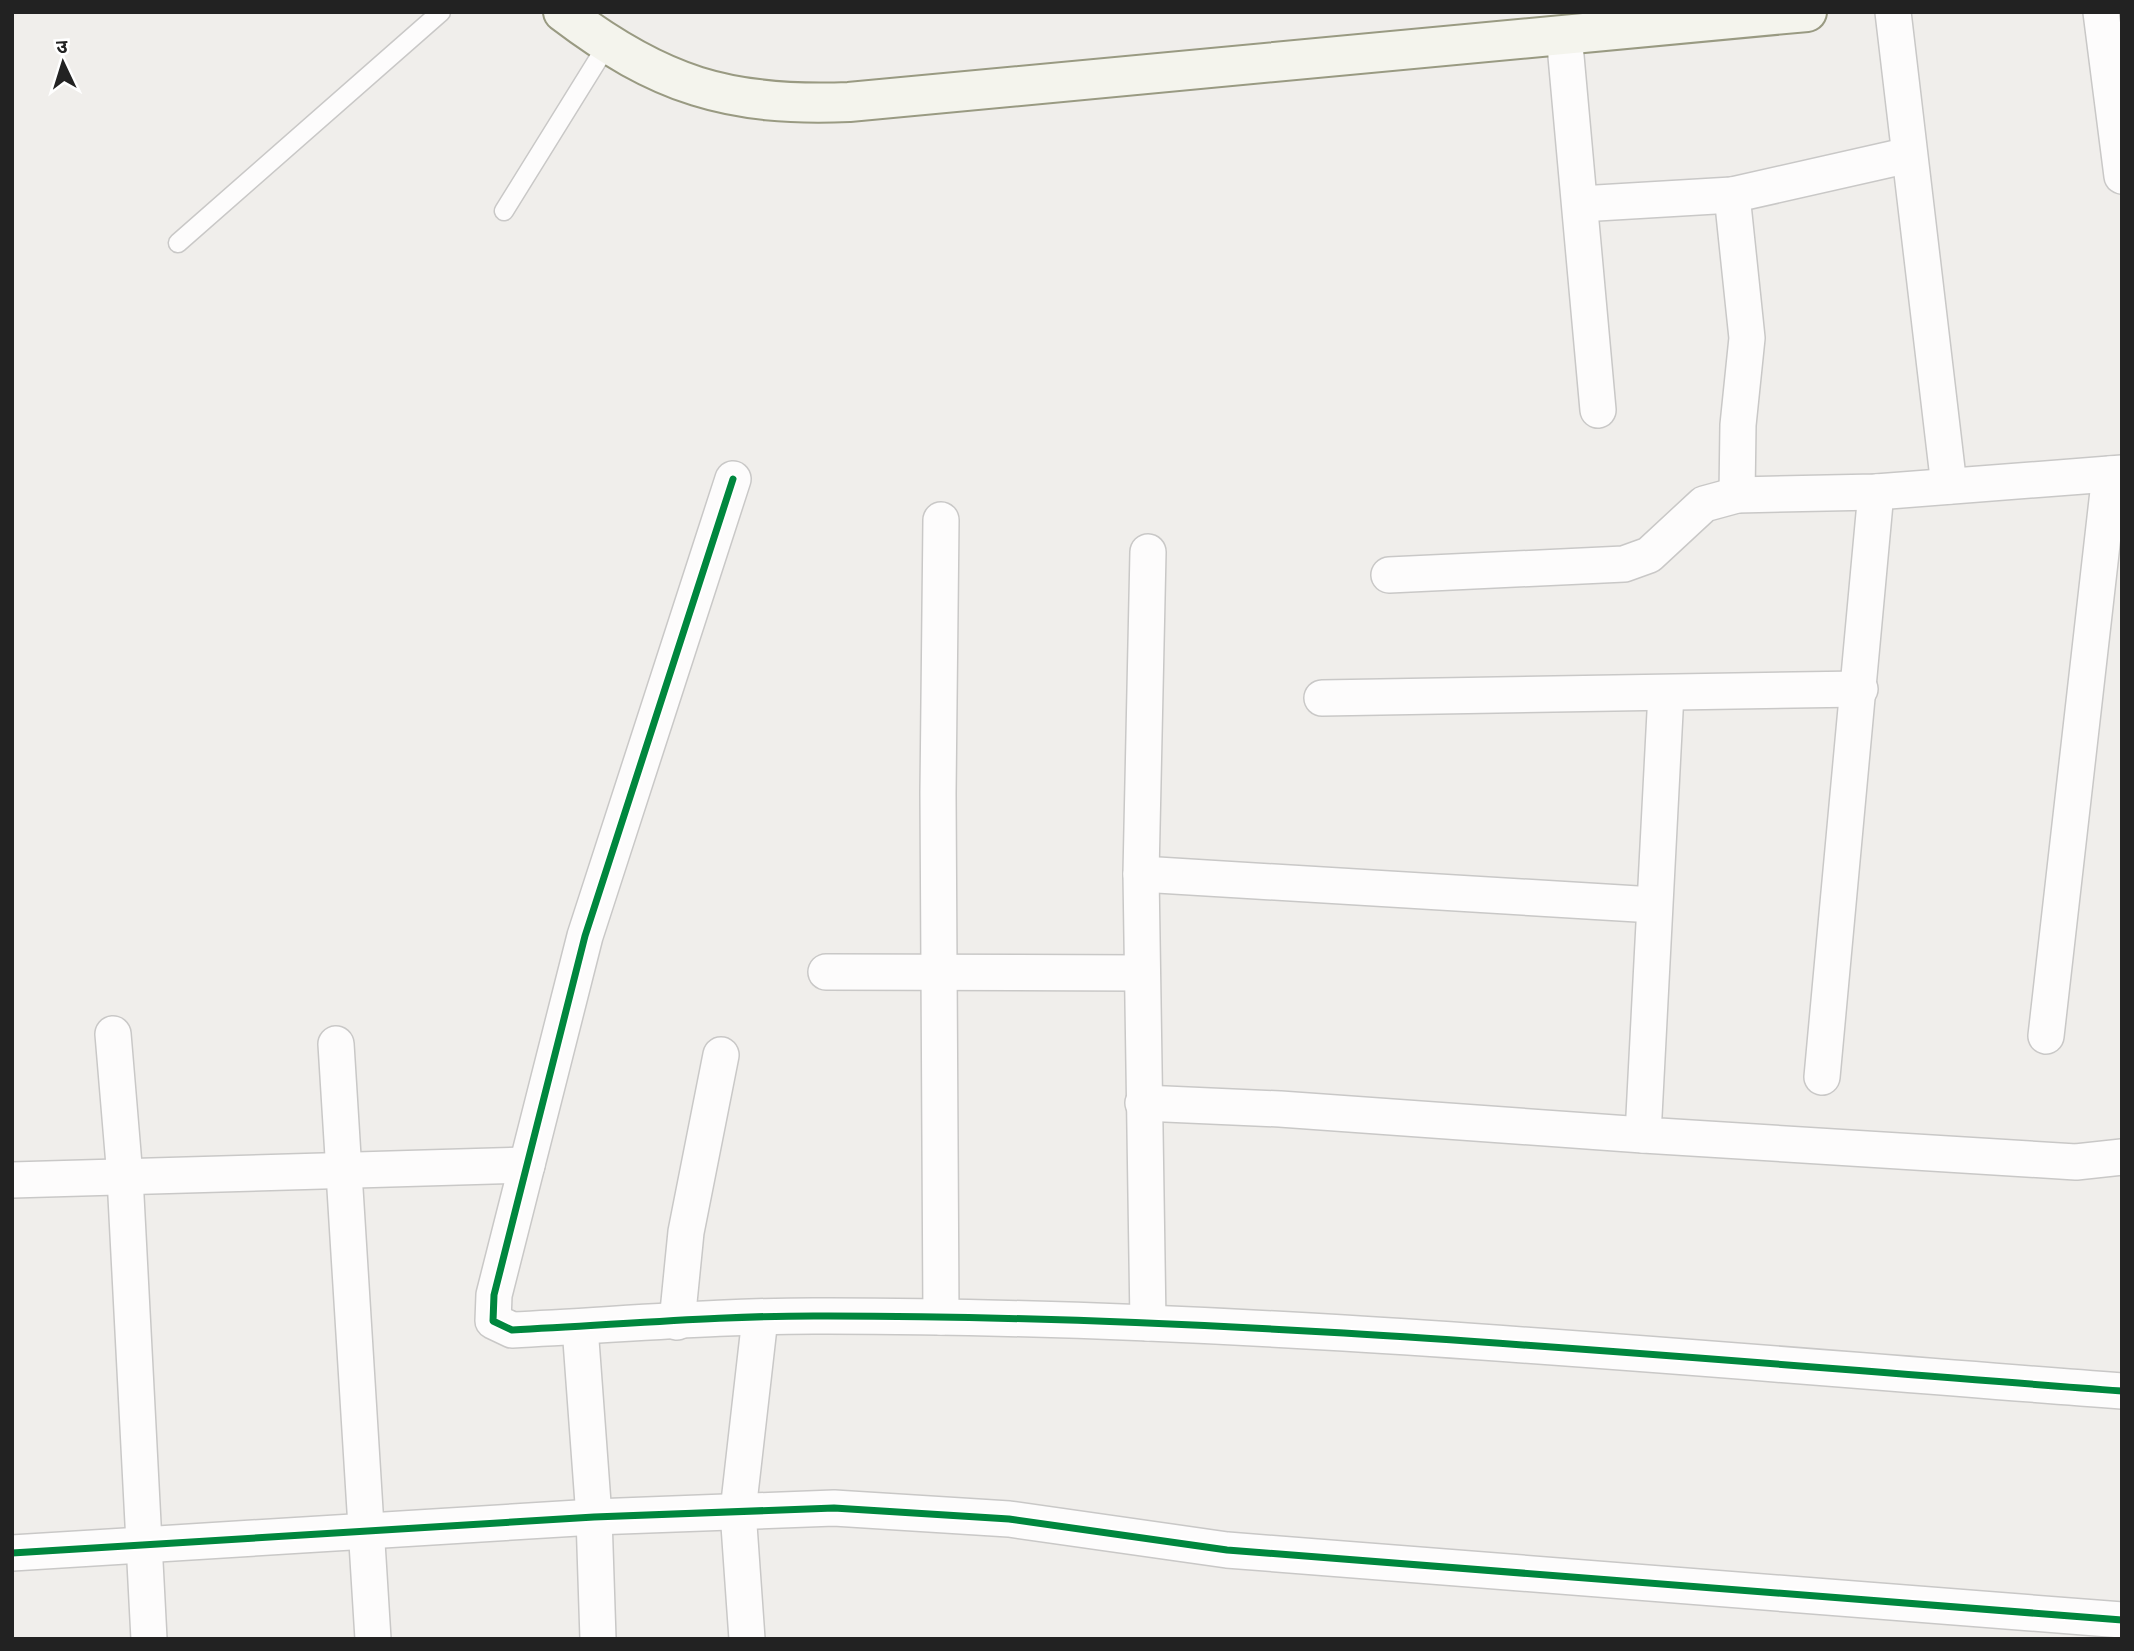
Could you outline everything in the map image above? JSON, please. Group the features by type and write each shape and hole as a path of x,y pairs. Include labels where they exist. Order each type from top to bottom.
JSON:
{"street":[{"path":"563,12 607,45 671,79 740,99 791,104 849,102 1807,12"},
{"path":"1893,12 1949,486"},
{"path":"2101,12 2122,176"},
{"path":"1564,34 1598,410"},
{"path":"1580,204 1732,195 1909,155"},
{"path":"1732,195 1748,338 1738,425 1737,495"},
{"path":"1389,575 1624,564 1649,555 1672,537 1687,517 1704,504 1737,495 1876,492 2116,474 2046,1036"},
{"path":"733,479 585,936 495,1295 493,1321 512,1330 760,1318 941,1317 1148,1323 1335,1332 2122,1391"},
{"path":"1822,1077 1860,689 1876,492"},
{"path":"941,520 941,1317"},
{"path":"1147,552 1141,874 1148,1323"},
{"path":"1321,698 1860,689"},
{"path":"1643,1135 1666,693"},
{"path":"1141,874 1654,905"},
{"path":"826,972 1142,973"},
{"path":"113,1034 125,1177 149,1639"},
{"path":"336,1044 346,1169 373,1639"},
{"path":"677,1322 686,1232 721,1055"},
{"path":"1143,1104 1280,1110 2076,1162 2122,1157"},
{"path":"12,1180 527,1165"},
{"path":"747,1639 738,1511 760,1318"},
{"path":"580,1326 594,1517 598,1639"},
{"path":"12,1553 594,1517 834,1508 1009,1519 1227,1550 2122,1620"}],"lane":[{"path":"178,243 441,12"},
{"path":"505,211 607,45"}],"cycle path":[{"path":"733,479 585,936 494,1295 493,1321 512,1330 789,1316 1152,1323 1637,1353 2122,1391"},
{"path":"12,1553 594,1517 834,1508 1009,1519 1227,1550 2122,1620"}]}
